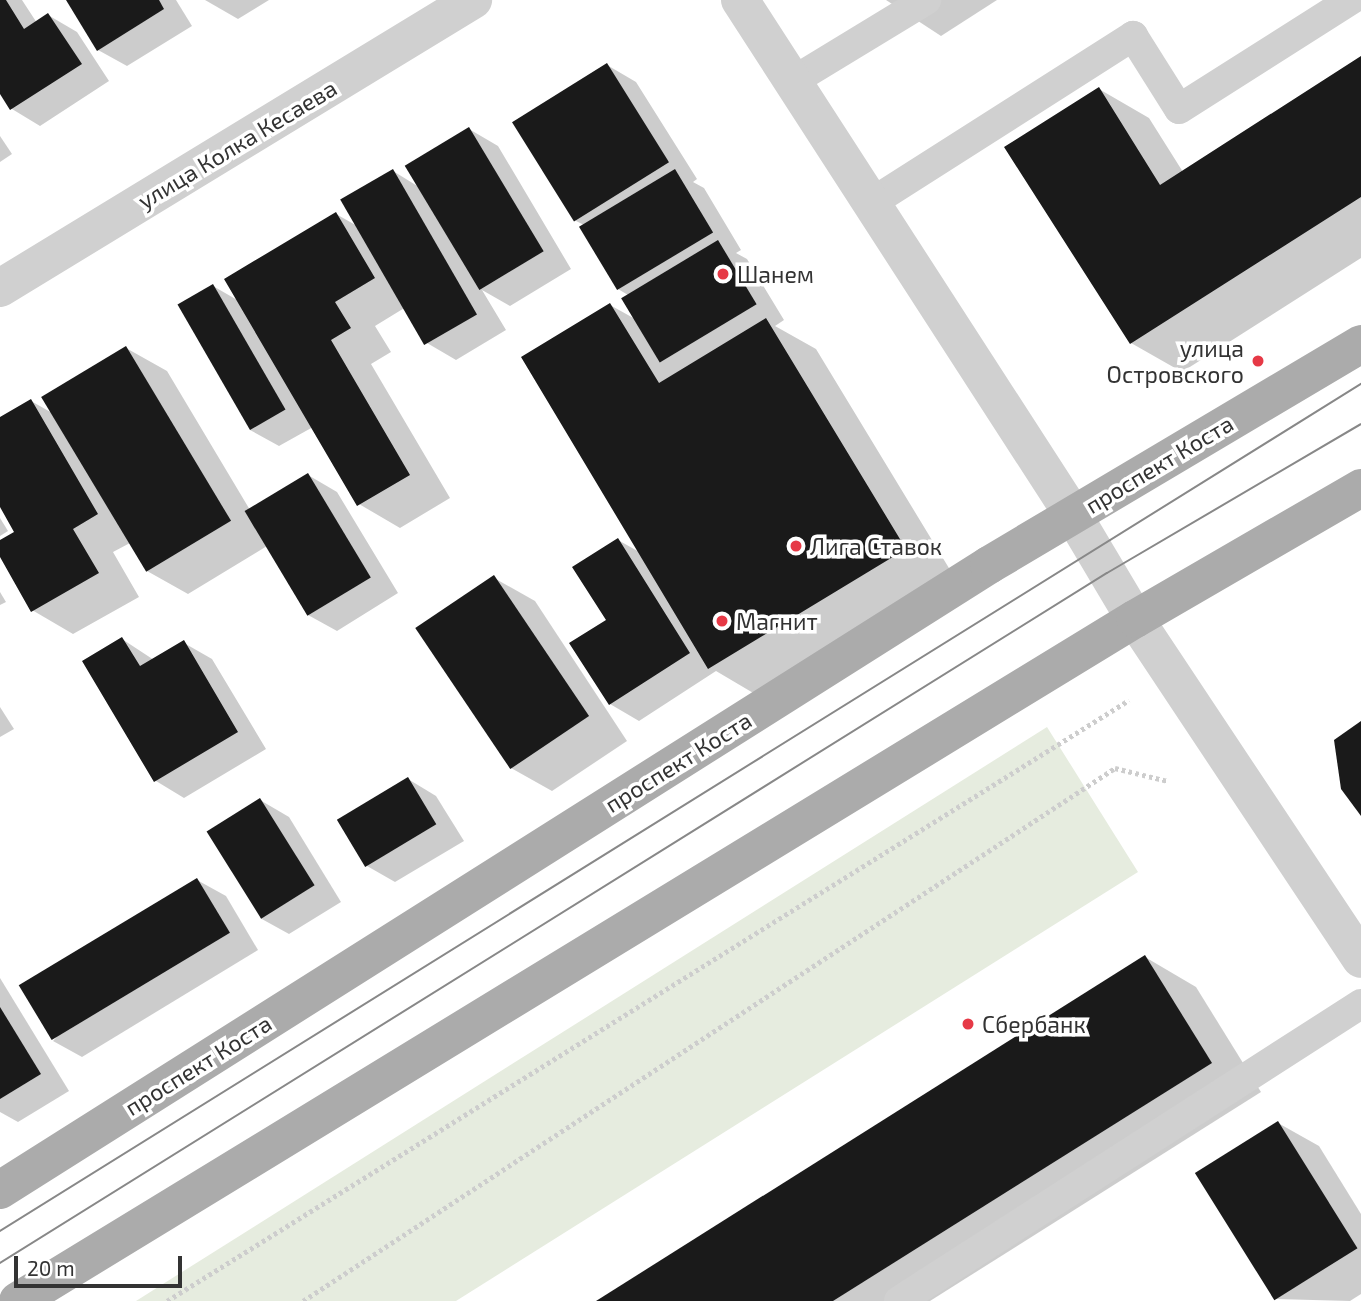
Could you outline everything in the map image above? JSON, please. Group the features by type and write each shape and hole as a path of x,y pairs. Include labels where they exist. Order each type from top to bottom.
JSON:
{"main road":[{"name":"проспект Коста","path":"0,1190 1073,514 1361,344"},
{"path":"18,1301 1135,619 1361,488"}],"street":[{"name":"улица Колка Кесаева","path":"0,289 473,0"},
{"path":"740,0 1073,514 1135,619 1361,959"}],"lane":[{"path":"793,81 926,0"},
{"path":"871,203 1133,36 1179,109 1351,0"},
{"path":"899,1301 1361,1004"}],"path":[{"path":"167,1301 1172,674"},
{"path":"303,1301 1115,768 1168,780"}],"shaded area":[{"path":"1047,727 1138,872 456,1301 136,1301"}],"building":[{"path":"0,0 6,0 24,29 48,13 82,64 10,110 0,94"},
{"path":"66,0 159,0 164,9 97,51"},
{"path":"1361,56 1361,197 1130,344 1004,147 1099,87 1160,185"},
{"path":"607,63 669,162 574,222 512,122"},
{"path":"469,127 544,251 479,290 405,166"},
{"path":"393,169 477,314 424,345 340,200"},
{"path":"675,169 713,232 617,290 579,227"},
{"path":"336,212 375,278 335,302 351,328 331,340 410,475 357,506 224,279"},
{"path":"718,240 757,304 660,362 621,298"},
{"path":"213,284 286,410 250,430 177,304"},
{"path":"610,303 659,383 766,318 906,549 708,669 521,357"},
{"path":"126,346 231,521 146,572 41,397"},
{"path":"31,399 98,514 73,529 99,573 31,612 0,557 0,540 14,532 0,507 0,417"},
{"path":"308,473 371,578 307,616 245,511"},
{"path":"618,538 690,653 609,705 569,643 606,620 572,567"},
{"path":"494,575 589,716 510,769 415,628"},
{"path":"122,637 140,666 184,640 238,732 154,782 82,661"},
{"path":"1361,721 1361,816 1341,789 1334,740"},
{"path":"408,777 436,824 365,867 337,820"},
{"path":"260,798 315,885 261,919 207,831"},
{"path":"197,878 230,933 52,1040 19,985"},
{"path":"1145,955 1212,1063 833,1301 596,1301"},
{"path":"0,1007 41,1074 0,1099"},
{"path":"1278,1121 1357,1248 1274,1300 1195,1173"}],"tram line":[{"path":"0,1231 1361,384"},
{"path":"0,1263 1107,573 1361,424"}],"place":[{"name":"Шанем","path":"723,274"},
{"name":"улица Островского","path":"1258,361"},
{"name":"Лига Ставок","path":"796,546"},
{"name":"Магнит","path":"722,621"},
{"name":"Сбербанк","path":"968,1024"}]}
